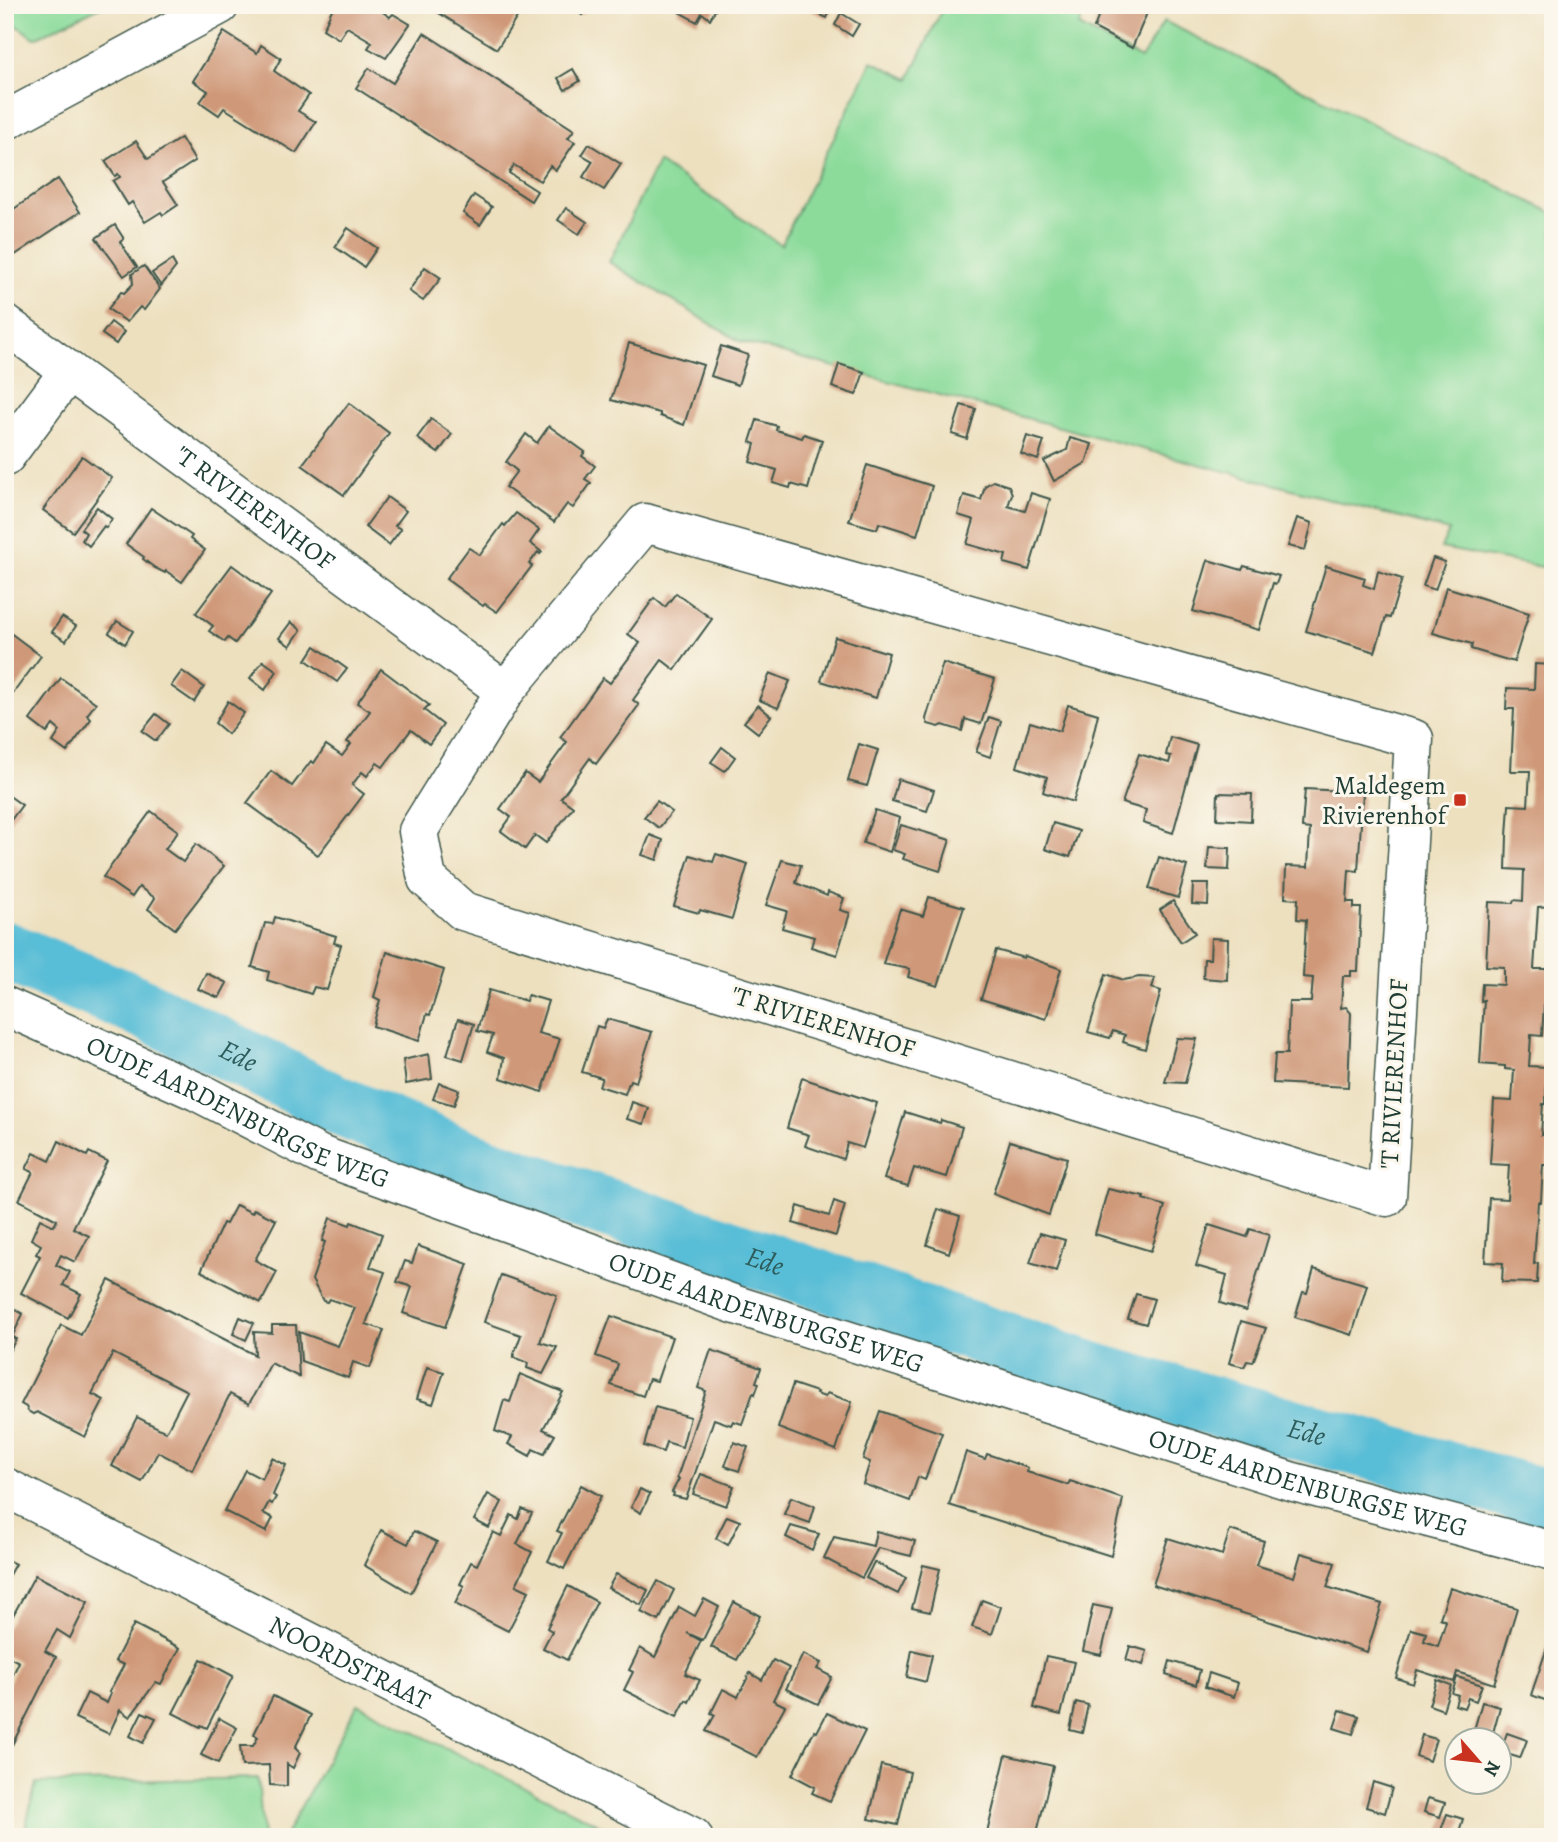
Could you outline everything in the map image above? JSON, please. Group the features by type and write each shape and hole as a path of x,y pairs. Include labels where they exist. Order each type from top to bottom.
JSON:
{"street":[{"path":"5,121 220,5"},
{"name":"'T RIVIERENHOF","path":"5,324 505,691"},
{"path":"5,457 69,371"},
{"name":"'T RIVIERENHOF","path":"645,523 1414,739 1387,1197 463,911 427,879 418,831 505,691 645,523"},
{"name":"OUDE AARDENBURGSE WEG","path":"5,1006 198,1091 320,1155 736,1305 1290,1481 1553,1551"},
{"name":"NOORDSTRAAT","path":"5,1488 694,1837"}],"green space":[{"path":"5,5 104,5 35,38 5,18"},
{"path":"944,5 1087,5 1079,26 1141,59 1164,21 1553,213 1553,569 1441,548 1449,531 741,342 609,262 658,162 781,245 872,61 909,79"},
{"path":"358,1704 624,1837 284,1837"},
{"path":"258,1778 263,1837 23,1837 36,1783"}],"building":[{"path":"334,5 372,5 390,17 393,14 410,24 386,58 368,48 372,42 347,27 339,39 323,29"},
{"path":"426,5 504,5 519,14 497,49"},
{"path":"569,5 590,5 582,15"},
{"path":"681,5 718,5 710,19 702,13 697,22 677,11"},
{"path":"799,5 833,5 827,18"},
{"path":"1103,5 1129,5 1147,13 1132,48 1094,28"},
{"path":"841,13 859,24 852,36 835,25"},
{"path":"224,32 257,53 261,45 281,58 274,71 309,95 298,111 316,122 296,153 224,108 219,115 200,102 208,91 193,81"},
{"path":"424,33 574,130 568,138 575,142 556,170 550,166 540,181 514,165 509,173 537,191 531,201 356,88 369,68 393,83"},
{"path":"573,69 580,81 565,90 558,78"},
{"path":"181,138 195,161 163,182 178,205 145,222 132,202 128,205 113,181 120,177 118,174 115,176 105,161 136,141 148,159"},
{"path":"589,144 621,164 604,190 583,177 593,161 582,155"},
{"path":"58,179 80,212 6,261 5,215"},
{"path":"474,195 492,207 480,225 463,213"},
{"path":"566,208 587,222 579,234 558,220"},
{"path":"115,225 124,239 120,242 137,267 124,276 96,238"},
{"path":"348,228 377,248 364,267 335,247"},
{"path":"172,260 176,267 161,286 152,273"},
{"path":"144,266 160,289 144,310 140,307 127,322 108,309 121,292 124,293 133,284 132,274"},
{"path":"425,267 441,278 423,301 409,291"},
{"path":"111,322 124,332 116,344 102,334"},
{"path":"629,343 703,365 684,425 660,416 660,413 611,400"},
{"path":"721,346 748,355 738,385 711,376"},
{"path":"839,364 864,372 856,395 832,387"},
{"path":"349,403 389,433 344,495 302,465"},
{"path":"961,405 976,409 967,439 952,434"},
{"path":"431,419 452,434 438,453 417,438"},
{"path":"757,420 777,426 776,430 802,438 804,434 822,440 808,489 773,483 777,470 750,462 755,444 750,442"},
{"path":"549,426 585,452 582,456 595,466 585,479 591,483 573,508 567,504 554,522 505,487 517,471 506,462 526,434 537,443"},
{"path":"1027,436 1044,441 1038,460 1021,454"},
{"path":"1070,438 1092,444 1086,463 1054,481 1044,461 1067,450"},
{"path":"82,456 112,478 73,532 43,510"},
{"path":"867,465 932,486 917,535 879,523 877,529 849,521"},
{"path":"993,481 1009,486 1012,494 1008,506 1025,511 1031,493 1050,499 1029,570 1004,563 1006,555 967,544 974,520 958,515 964,495 981,500 985,486"},
{"path":"387,497 406,511 395,526 401,529 389,545 365,527"},
{"path":"97,507 112,519 89,546 82,540 86,533 81,529"},
{"path":"151,508 192,536 190,539 205,550 182,582 166,571 165,573 155,568 126,544"},
{"path":"516,513 539,530 530,543 542,552 538,552 529,564 532,566 497,612 485,604 483,606 446,579 469,548 480,555 503,524 505,526"},
{"path":"1297,518 1312,523 1305,550 1288,546"},
{"path":"1433,558 1445,562 1435,590 1423,586"},
{"path":"1208,560 1242,570 1244,566 1279,576 1276,584 1273,583 1259,630 1193,611"},
{"path":"232,565 271,594 235,643 228,638 225,642 209,631 213,626 196,613"},
{"path":"1326,566 1365,578 1363,585 1374,589 1378,571 1402,579 1390,618 1386,617 1375,652 1306,631"},
{"path":"1446,587 1529,613 1514,662 1471,649 1472,644 1433,633"},
{"path":"676,593 712,619 675,670 662,660 633,700 639,705 618,734 596,764 590,758 561,798 573,807 546,843 535,835 525,849 501,831 511,817 500,809 525,773 538,782 567,742 560,737 603,678 610,683 640,643 628,634 654,598 665,607"},
{"path":"62,617 76,626 66,641 52,632"},
{"path":"117,621 133,631 125,644 109,633"},
{"path":"291,622 301,630 290,646 279,638"},
{"path":"5,629 41,656 11,696 5,692"},
{"path":"835,637 889,653 876,698 821,681"},
{"path":"315,646 347,669 337,682 306,660"},
{"path":"263,661 277,671 265,690 250,678"},
{"path":"943,663 995,679 981,724 965,719 962,731 928,724 926,719"},
{"path":"1535,664 1553,665 1553,906 1538,907 1534,969 1553,969 1553,1006 1544,1005 1542,1036 1531,1035 1529,1066 1547,1067 1546,1104 1543,1104 1541,1135 1550,1135 1547,1165 1543,1165 1541,1202 1538,1202 1534,1264 1538,1263 1537,1283 1502,1282 1503,1263 1485,1262 1489,1198 1507,1199 1509,1165 1490,1164 1494,1100 1512,1101 1514,1070 1505,1069 1505,1066 1480,1064 1484,1000 1481,1001 1482,984 1504,985 1504,967 1486,966 1489,902 1523,901 1524,870 1506,869 1507,836 1509,805 1528,806 1530,771 1511,771 1514,709 1506,709 1507,688 1534,689"},
{"path":"381,669 429,705 424,710 443,725 429,744 411,730 383,767 377,763 367,776 362,772 352,785 364,794 318,855 247,803 271,771 292,786 311,761 314,763 326,745 342,756 351,744 347,742 370,711 357,703"},
{"path":"182,671 204,687 194,702 171,686"},
{"path":"770,673 790,681 778,708 759,700"},
{"path":"61,678 96,703 87,715 91,719 67,752 53,742 60,731 53,725 47,733 30,720"},
{"path":"228,701 244,713 228,734 215,723"},
{"path":"758,705 771,716 758,733 744,722"},
{"path":"1068,705 1098,714 1073,802 1043,792 1047,777 1017,767 1030,722 1060,731"},
{"path":"156,714 169,724 156,741 142,731"},
{"path":"989,717 1001,721 990,757 976,752"},
{"path":"1170,737 1197,745 1173,833 1143,823 1146,810 1122,803 1139,754 1169,763 1171,756 1166,755"},
{"path":"859,744 878,750 867,786 848,781"},
{"path":"722,747 735,757 725,771 711,762"},
{"path":"898,779 934,790 927,811 892,801"},
{"path":"1305,789 1363,792 1358,871 1349,870 1347,902 1354,902 1354,908 1361,908 1358,971 1351,971 1351,976 1343,976 1341,1008 1346,1007 1351,1013 1348,1087 1273,1083 1275,1054 1287,1054 1289,1002 1311,1002 1313,978 1303,977 1306,920 1297,919 1298,899 1285,898 1286,866 1308,867 1310,829 1302,828"},
{"path":"5,793 22,805 5,828"},
{"path":"1218,793 1252,794 1251,821 1217,819"},
{"path":"657,801 672,812 659,828 644,817"},
{"path":"875,810 900,818 890,852 863,843"},
{"path":"151,811 178,831 165,849 183,862 196,844 224,866 175,929 148,909 155,898 139,887 132,897 103,877"},
{"path":"1053,823 1079,831 1070,857 1045,849"},
{"path":"901,825 950,840 940,871 903,859 905,854 893,850"},
{"path":"650,835 663,840 657,860 642,855"},
{"path":"1209,847 1230,848 1229,870 1207,869"},
{"path":"716,854 748,864 732,919 674,906 690,855 713,862"},
{"path":"1159,857 1187,866 1178,898 1149,889"},
{"path":"782,860 801,865 796,883 827,896 828,892 844,898 840,910 850,913 837,955 811,947 814,937 782,928 787,911 766,905"},
{"path":"1193,884 1209,884 1208,905 1192,904"},
{"path":"929,897 964,907 938,986 908,977 910,969 883,964 900,909 923,916"},
{"path":"1173,901 1195,933 1181,942 1160,910"},
{"path":"275,917 336,936 334,943 341,945 327,990 314,987 311,994 267,980 269,972 252,967 265,923 273,924"},
{"path":"1211,938 1228,939 1227,980 1203,978 1204,959 1210,959"},
{"path":"996,950 1024,958 1025,956 1061,969 1046,1019 981,999"},
{"path":"387,952 444,970 419,1041 373,1026 380,1000 374,997"},
{"path":"206,973 227,983 219,998 198,989"},
{"path":"1106,974 1124,980 1155,978 1152,988 1161,991 1145,1049 1123,1042 1125,1035 1113,1031 1110,1038 1088,1032"},
{"path":"489,990 526,1001 528,995 548,1001 538,1033 560,1039 542,1092 501,1078 504,1058 487,1052 493,1035 477,1031"},
{"path":"458,1019 474,1024 463,1060 447,1055"},
{"path":"607,1019 652,1032 636,1082 630,1080 625,1094 599,1086 602,1078 582,1072 597,1026 603,1028"},
{"path":"1177,1038 1197,1039 1185,1083 1165,1082"},
{"path":"429,1054 432,1079 406,1084 403,1060"},
{"path":"802,1078 877,1103 863,1148 847,1143 843,1159 805,1146 809,1135 787,1128"},
{"path":"439,1083 459,1090 454,1105 433,1099"},
{"path":"632,1102 649,1108 644,1124 627,1119"},
{"path":"905,1112 962,1127 947,1177 914,1168 908,1186 884,1179"},
{"path":"59,1141 87,1156 89,1152 107,1161 73,1228 89,1236 75,1262 61,1255 56,1265 70,1272 63,1285 81,1294 68,1318 21,1293 40,1256 36,1254 41,1245 31,1239 40,1219 54,1226 57,1220 19,1200 33,1172 26,1169 34,1153 50,1161"},
{"path":"1010,1141 1067,1158 1049,1215 993,1194"},
{"path":"1108,1189 1144,1197 1143,1199 1165,1206 1151,1251 1095,1234"},
{"path":"834,1201 845,1205 836,1236 793,1223 798,1206 829,1216"},
{"path":"236,1205 252,1213 254,1209 276,1220 255,1260 277,1272 261,1303 201,1271 223,1223 226,1224"},
{"path":"938,1209 960,1216 949,1253 927,1245"},
{"path":"330,1218 350,1225 351,1222 382,1234 370,1267 385,1272 366,1324 384,1330 370,1368 353,1362 348,1378 301,1361 299,1332 338,1346 355,1308 329,1299 327,1302 323,1301 312,1280"},
{"path":"1209,1225 1247,1237 1250,1229 1269,1235 1246,1311 1220,1303 1227,1275 1196,1266"},
{"path":"1040,1233 1065,1240 1056,1271 1030,1263"},
{"path":"418,1246 468,1264 445,1327 403,1313 412,1287 397,1282 405,1261 412,1263"},
{"path":"1314,1269 1367,1285 1352,1335 1295,1317 1303,1292 1307,1293"},
{"path":"501,1275 557,1295 540,1342 557,1347 543,1374 527,1368 528,1363 513,1357 521,1335 484,1322"},
{"path":"109,1280 255,1355 254,1332 272,1333 272,1325 296,1325 299,1377 271,1363 249,1404 230,1394 192,1470 158,1452 142,1482 112,1466 137,1417 166,1432 187,1391 113,1353 92,1394 104,1400 85,1437 37,1412 33,1414 21,1404 61,1325 81,1335"},
{"path":"1136,1294 1154,1299 1146,1324 1128,1319"},
{"path":"5,1304 23,1314 12,1337 16,1339 5,1359"},
{"path":"611,1316 672,1337 657,1381 649,1379 643,1396 611,1385 618,1364 596,1356"},
{"path":"240,1317 254,1323 246,1340 233,1334"},
{"path":"1241,1321 1266,1328 1253,1362 1247,1361 1244,1367 1229,1363"},
{"path":"711,1350 761,1368 756,1382 759,1383 742,1424 733,1421 731,1425 714,1419 686,1499 673,1496 672,1492 679,1479 677,1478 706,1391 698,1388"},
{"path":"427,1367 444,1372 433,1404 417,1399"},
{"path":"520,1374 563,1392 543,1429 555,1435 544,1454 533,1449 530,1456 508,1444 512,1437 495,1431 504,1400 510,1402"},
{"path":"793,1384 825,1397 827,1393 852,1402 836,1450 778,1428"},
{"path":"655,1407 690,1417 682,1447 666,1442 663,1452 644,1446"},
{"path":"880,1411 942,1433 925,1480 918,1477 910,1501 863,1484 870,1462 863,1459"},
{"path":"734,1442 748,1447 739,1471 725,1466"},
{"path":"966,1452 985,1459 987,1454 1028,1468 1027,1472 1068,1485 1070,1481 1123,1499 1111,1556 949,1505"},
{"path":"272,1458 286,1465 273,1495 276,1497 272,1504 269,1502 263,1513 273,1518 266,1532 224,1511 245,1470 262,1479"},
{"path":"701,1474 734,1486 726,1506 693,1494"},
{"path":"581,1485 601,1496 564,1569 548,1561 562,1533 557,1531"},
{"path":"640,1489 650,1494 641,1513 631,1507"},
{"path":"488,1494 502,1502 489,1528 474,1520"},
{"path":"791,1497 815,1506 810,1523 784,1514"},
{"path":"522,1509 532,1513 517,1544 532,1552 516,1585 529,1591 508,1631 455,1604 464,1586 460,1584 471,1562 477,1565 493,1532 501,1536 511,1515 518,1519"},
{"path":"727,1516 740,1521 728,1545 716,1538"},
{"path":"791,1526 819,1534 812,1550 786,1537"},
{"path":"381,1530 408,1544 414,1531 437,1542 411,1593 364,1565"},
{"path":"1230,1530 1264,1541 1256,1565 1294,1577 1301,1553 1335,1563 1327,1587 1382,1604 1367,1652 1153,1585 1168,1538 1222,1555"},
{"path":"876,1531 915,1541 911,1556 878,1548 862,1578 824,1558 834,1537 873,1546"},
{"path":"5,1559 15,1564 5,1582"},
{"path":"874,1562 906,1578 898,1594 866,1578"},
{"path":"923,1565 940,1569 930,1612 912,1608"},
{"path":"616,1574 648,1590 641,1605 608,1588"},
{"path":"35,1575 88,1602 70,1638 57,1630 45,1651 56,1657 12,1745 5,1742 5,1686 7,1687 19,1662 5,1655 5,1630"},
{"path":"658,1581 674,1590 659,1621 641,1612"},
{"path":"568,1586 597,1602 567,1660 543,1648 552,1631 547,1628"},
{"path":"1450,1588 1517,1608 1494,1684 1457,1672 1454,1682 1417,1670 1413,1684 1396,1678 1411,1629 1426,1633 1424,1641 1438,1646 1446,1621 1440,1618"},
{"path":"704,1599 719,1607 703,1640 687,1633 701,1641 685,1674 700,1680 689,1702 686,1700 677,1717 624,1690 633,1672 629,1670 640,1648 655,1657 679,1607 695,1616"},
{"path":"982,1600 1001,1607 992,1634 972,1627"},
{"path":"734,1602 760,1616 737,1660 711,1647"},
{"path":"1093,1605 1112,1609 1101,1655 1083,1651"},
{"path":"134,1624 180,1648 161,1684 156,1682 130,1717 120,1710 109,1734 75,1718 87,1693 107,1703 111,1693 109,1692 124,1665 115,1661"},
{"path":"1553,1634 1553,1703 1531,1695"},
{"path":"1130,1646 1147,1651 1143,1665 1126,1660"},
{"path":"912,1650 932,1655 926,1682 907,1677"},
{"path":"803,1654 821,1663 817,1669 832,1677 818,1704 786,1689"},
{"path":"1046,1656 1074,1662 1061,1715 1034,1708"},
{"path":"201,1659 233,1676 207,1728 173,1713"},
{"path":"773,1660 789,1668 773,1700 785,1706 757,1757 706,1731 715,1715 711,1713 723,1689 738,1697 750,1673 762,1680"},
{"path":"1170,1661 1200,1670 1196,1685 1166,1675"},
{"path":"1209,1673 1238,1683 1234,1697 1205,1687"},
{"path":"1457,1677 1482,1685 1476,1701 1468,1698 1464,1708 1455,1705 1458,1695 1452,1693"},
{"path":"1437,1680 1451,1685 1443,1710 1429,1705"},
{"path":"273,1696 311,1715 295,1748 300,1753 293,1768 287,1764 287,1786 270,1785 269,1765 242,1766 240,1746 253,1746 258,1737 254,1734"},
{"path":"1076,1702 1088,1705 1082,1733 1070,1730"},
{"path":"1482,1702 1500,1707 1495,1727 1475,1727"},
{"path":"1340,1710 1359,1716 1353,1734 1334,1728"},
{"path":"142,1712 156,1718 143,1743 130,1736"},
{"path":"827,1713 865,1731 830,1801 812,1793 815,1787 792,1775 814,1731 817,1732"},
{"path":"219,1718 237,1728 218,1763 201,1755"},
{"path":"1422,1735 1436,1739 1429,1761 1416,1756"},
{"path":"1512,1735 1527,1740 1520,1758 1512,1756"},
{"path":"1006,1755 1053,1766 1036,1837 986,1837"},
{"path":"881,1765 910,1772 898,1825 869,1819"},
{"path":"1373,1782 1392,1788 1385,1813 1366,1807"},
{"path":"1428,1798 1445,1803 1440,1817 1424,1812"},
{"path":"1447,1814 1463,1819 1458,1835 1441,1830"}],"waterway":[{"name":"Ede","path":"5,951 134,1004 335,1104 477,1164 1098,1374 1553,1501"}],"place":[{"name":"Maldegem Rivierenhof","path":"1460,800"}]}
